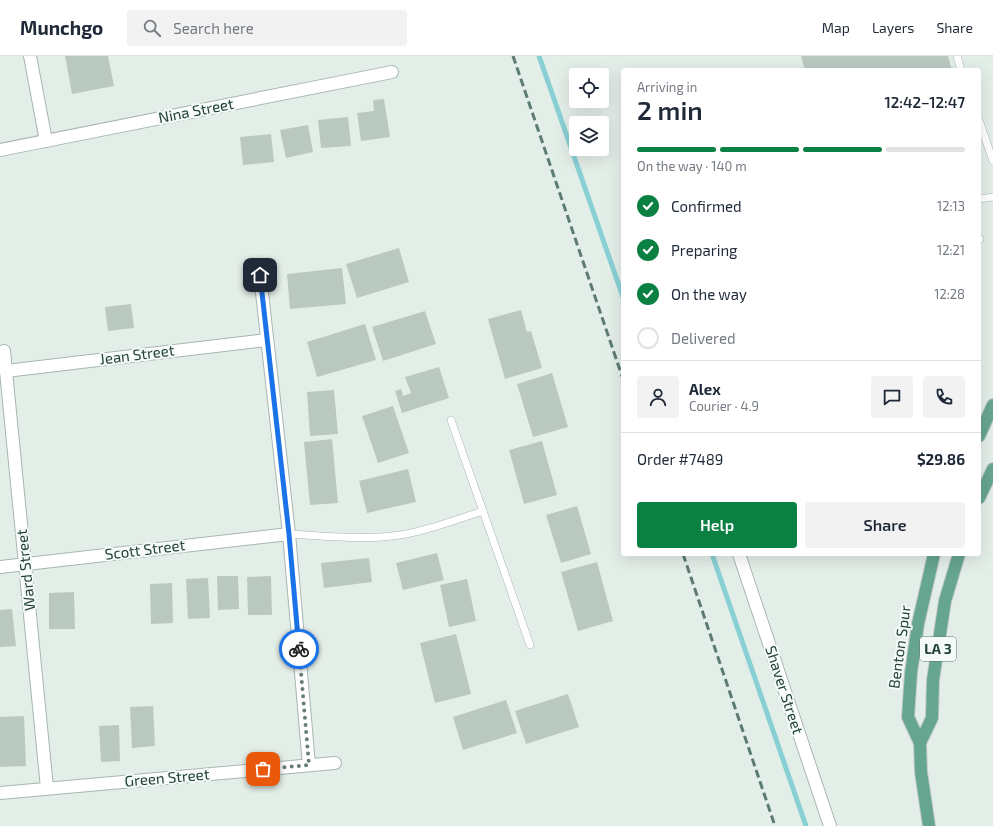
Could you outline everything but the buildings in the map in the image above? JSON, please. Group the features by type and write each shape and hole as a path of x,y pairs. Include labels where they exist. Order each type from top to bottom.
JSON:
{"main road":[{"path":"981,432 993,405"},
{"path":"981,494 993,469"},
{"name":"Benton Spur","path":"929,826 921,772 920,743 908,718 911,673 918,624 934,556"},
{"name":"Benton Spur","path":"920,743 932,718 934,680 945,601 958,556"}],"street":[{"path":"30,56 46,141"},
{"name":"Nina Street","path":"0,150 392,72"},
{"path":"260,275 289,534 309,765"},
{"name":"Jean Street","path":"6,371 267,340"},
{"name":"Ward Street","path":"4,351 47,788"},
{"name":"Scott Street","path":"0,567 289,534"},
{"name":"Shaver Street","path":"740,556 830,826"},
{"name":"Green Street","path":"0,793 335,763"}],"lane":[{"path":"957,56 960,68"},
{"path":"981,126 993,161"},
{"path":"981,199 993,197"},
{"path":"451,420 530,645"},
{"path":"289,534 348,538 406,534 483,511"}],"waterway":[{"path":"539,56 621,291"},
{"path":"713,556 806,826"}],"railway":[{"path":"513,56 621,373"},
{"path":"684,556 775,826"}],"way so far":[{"path":"263,769 309,765 299,649"}],"route":[{"path":"260,275 289,534 299,649"}]}
